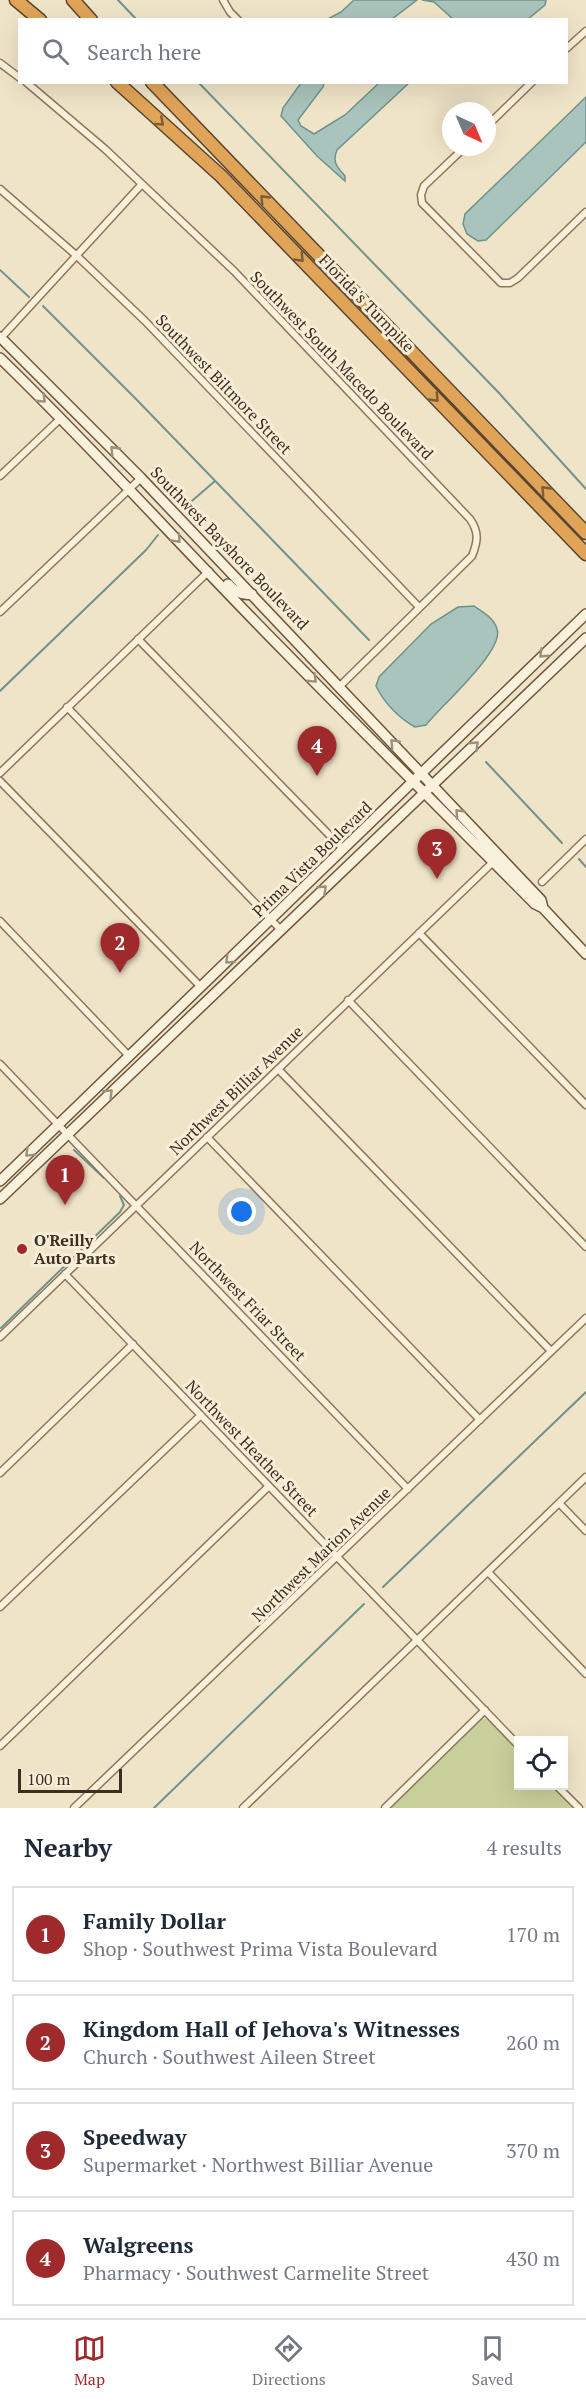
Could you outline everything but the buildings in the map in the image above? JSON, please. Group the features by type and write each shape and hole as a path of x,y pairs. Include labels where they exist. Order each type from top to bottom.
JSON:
{"highway":[{"path":"16,0 38,18"},
{"path":"73,0 89,18"},
{"name":"Florida's Turnpike","path":"119,84 221,176 586,554"},
{"name":"Florida's Turnpike","path":"154,84 586,533"}],"main road":[{"name":"Southwest Bayshore Boulevard","path":"0,338 141,478 300,643 541,900 543,908"},
{"name":"Southwest Bayshore Boulevard","path":"0,358 61,418 424,794 535,904 543,908"},
{"path":"196,559 206,562 236,592 246,596 252,594"},
{"path":"245,610 254,607 260,610 290,641 300,643"},
{"name":"Prima Vista Boulevard","path":"0,1181 586,614"},
{"name":"Prima Vista Boulevard","path":"0,1199 586,638"},
{"path":"543,908 586,954"}],"street":[{"path":"223,0 236,18"},
{"path":"568,48 586,31"},
{"path":"0,63 18,76"},
{"name":"Southwest South Macedo Boulevard","path":"28,84 142,184 234,271 471,519 477,537 472,556 340,686"},
{"path":"496,117 530,84"},
{"path":"456,156 424,186 421,195 422,203 501,283 510,283 518,278 586,212"},
{"path":"0,338 142,184"},
{"name":"Southwest Biltmore Street","path":"0,189 77,256 145,321 419,607"},
{"path":"0,476 61,418"},
{"path":"0,612 141,478"},
{"path":"0,772 208,571"},
{"path":"138,639 343,849"},
{"path":"67,707 280,929"},
{"path":"0,781 201,987"},
{"path":"542,882 586,839"},
{"name":"Northwest Billiar Avenue","path":"0,1337 492,862"},
{"path":"0,921 129,1056"},
{"path":"419,933 586,1105"},
{"path":"348,1000 586,1247"},
{"name":"Northwest Friar Street","path":"0,1064 408,1489"},
{"path":"278,1069 551,1351"},
{"path":"207,1137 480,1420"},
{"name":"Northwest Heather Street","path":"66,1274 514,1740"},
{"name":"Northwest Marion Avenue","path":"74,1808 586,1318"},
{"path":"0,1473 133,1344"},
{"path":"0,1607 201,1415"},
{"path":"243,1808 586,1477"},
{"path":"0,1746 269,1486"},
{"path":"559,1503 586,1531"},
{"path":"488,1572 586,1674"},
{"path":"385,1808 484,1710"},
{"path":"562,1790 579,1808"}],"green space":[{"path":"482,1718 489,1720 514,1745 514,1790 558,1790 576,1808 389,1808"}],"water":[{"path":"354,0 417,0 393,18 330,18 341,12"},
{"path":"422,0 546,0 545,5 529,18 452,18 434,2"},
{"path":"300,84 324,84 298,120 301,126 314,134 345,115 378,84 408,84 337,150 335,161 345,176 345,181 317,156 281,116 283,108"},
{"path":"586,97 586,142 486,240 478,241 467,234 463,224 465,214"},
{"path":"474,606 496,625 497,638 482,664 470,678 426,725 415,727 398,715 383,698 376,686 379,677 431,624 458,607"}],"waterway":[{"path":"118,0 135,18"},
{"path":"200,84 499,393 586,489"},
{"path":"0,270 29,297"},
{"path":"43,306 369,640"},
{"path":"186,506 215,481"},
{"path":"0,691 146,550 158,535"},
{"path":"486,762 562,843"},
{"path":"579,859 586,867"},
{"path":"74,1150 104,1178"},
{"path":"1,1328 120,1212 124,1205 120,1196"},
{"path":"383,1587 586,1392"},
{"path":"154,1808 364,1604"}],"place":[{"name":"Walgreens","path":"317,776"},
{"name":"Speedway","path":"437,879"},
{"name":"Kingdom Hall of Jehova's Witnesses","path":"120,973"},
{"name":"Family Dollar","path":"65,1205"},
{"name":"O'Reilly Auto Parts","path":"22,1249"}]}
